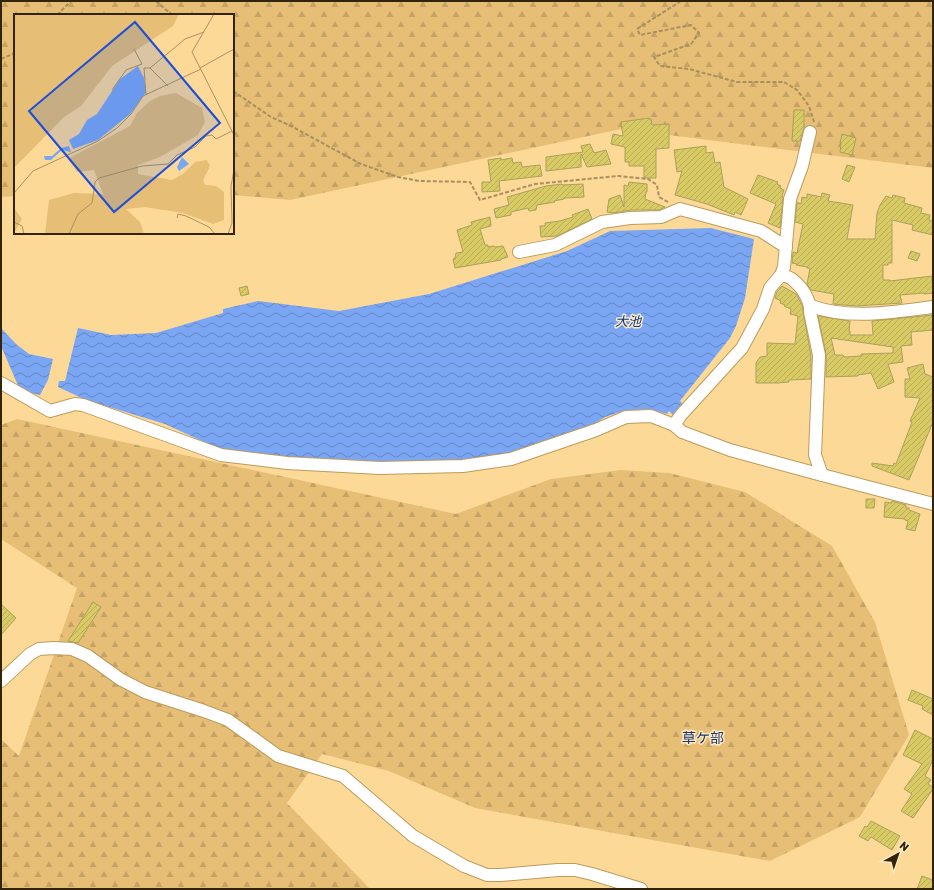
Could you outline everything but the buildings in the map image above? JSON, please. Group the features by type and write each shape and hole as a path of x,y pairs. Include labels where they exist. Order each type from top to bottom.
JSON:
{"street":[{"path":"674,425 681,415 742,348 763,309 770,288 781,275 784,267 790,199 802,166 810,132"},
{"path":"519,252 555,245 602,222 630,218 661,217 680,209 761,231 786,247"},
{"path":"781,275 792,279 806,296 811,306 810,312 819,355 815,455 822,475"},
{"path":"811,306 826,312 872,314 933,308"},
{"path":"1,383 50,411 75,404 83,405 221,455 287,463 380,468 463,466 512,460 596,430 626,417 651,416 674,425 682,432 730,450 933,504"},
{"path":"1,681 30,654 39,649 72,649 88,656 120,679 144,692 228,720 278,756 343,776 413,836 464,866 487,875 575,870 641,889"}],"path":[{"path":"58,14 72,1"},
{"path":"156,1 171,14"},
{"path":"681,1 637,29 640,35 691,25 699,33 691,44 654,57 660,66 689,69 737,82 784,82 797,90 809,106 814,123 810,132"},
{"path":"1,59 14,53"},
{"path":"234,92 271,117 291,126 361,164 398,177 419,181 470,182 480,200 535,184 618,176 648,178 657,185 659,197 680,209"}],"green space":[{"path":"1,1 933,1 933,168 621,129 290,200 234,195 234,14 14,14 14,196 1,197"},
{"path":"17,419 456,514 551,479 621,470 669,473 745,492 832,546 875,622 909,735 860,817 770,861 475,808 389,771 322,754 287,803 370,889 1,889 1,739 19,756 77,588 1,539 1,425"}],"water":[{"name":"大池","path":"711,228 754,239 745,298 736,326 730,338 680,401 685,406 675,417 669,411 667,414 649,409 623,411 605,417 583,431 507,455 453,461 317,461 226,452 165,424 86,400 58,387 59,381 65,381 78,328 111,335 156,333 223,313 223,309 258,301 339,311 429,294 567,251 610,231"},
{"path":"2,329 16,344 29,354 53,359 48,380 40,395 20,390 1,346"}],"district":[{"name":"草ケ部","path":"703,738"}]}
